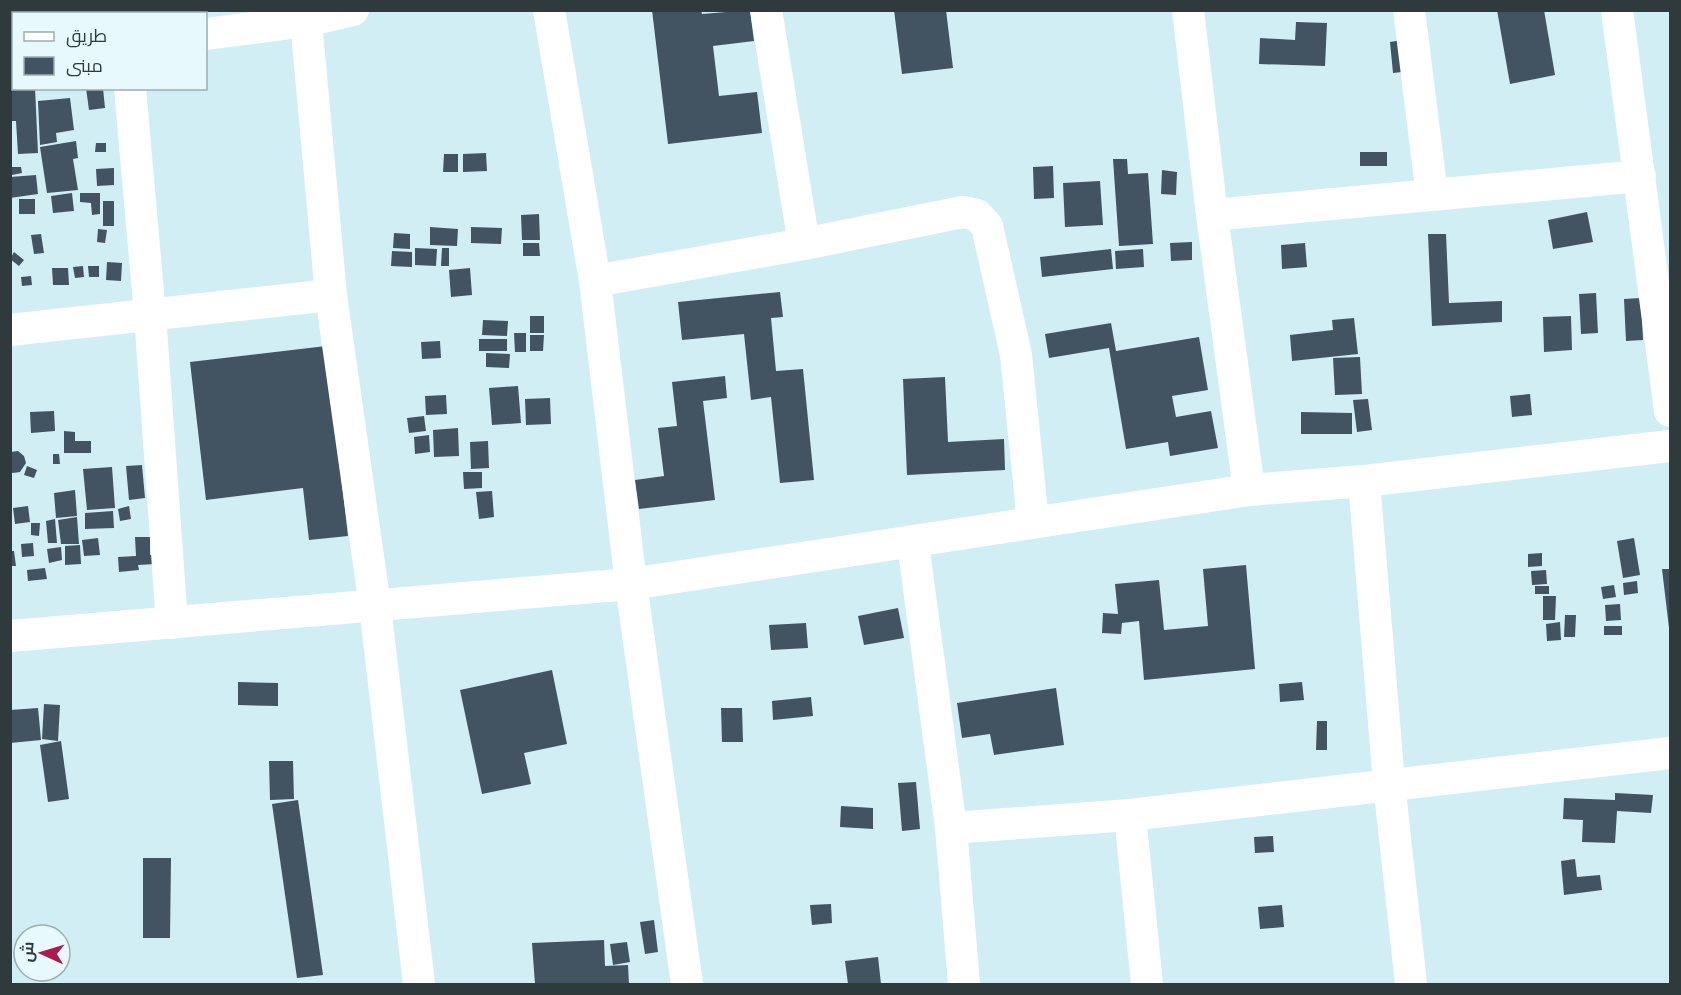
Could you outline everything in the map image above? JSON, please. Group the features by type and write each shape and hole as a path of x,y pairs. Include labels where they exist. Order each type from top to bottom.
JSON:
{"street":[{"path":"207,34 306,21 353,10"},
{"path":"549,10 595,281 631,584 687,984"},
{"path":"766,10 804,244"},
{"path":"1188,10 1212,215 1250,490"},
{"path":"1409,10 1432,195"},
{"path":"1617,10 1671,411"},
{"path":"306,21 332,295 375,606 419,984"},
{"path":"130,90 150,315 172,623"},
{"path":"1212,215 1640,176"},
{"path":"595,281 804,244 963,212 977,215 987,226 1016,355 1033,522"},
{"path":"10,330 332,295"},
{"path":"10,636 631,584 913,543 1033,522 1250,490 1364,481 1671,446"},
{"path":"1364,481 1389,783 1411,984"},
{"path":"913,543 951,828 964,984"},
{"path":"951,828 1130,814 1671,753"},
{"path":"1130,814 1147,984"}],"building":[{"path":"26,10 26,12 12,12 11,29 10,11"},
{"path":"61,10 98,10 98,12 61,12"},
{"path":"652,10 701,10 702,14 750,10 754,41 713,46 719,96 757,92 762,133 668,144"},
{"path":"894,10 946,10 953,68 902,74"},
{"path":"1497,10 1544,10 1555,75 1510,84"},
{"path":"1296,22 1327,23 1325,66 1259,64 1260,38 1295,40"},
{"path":"1408,39 1411,71 1393,73 1390,42"},
{"path":"12,88 12,90 35,90 38,153 18,154 16,121 10,121"},
{"path":"86,90 103,90 105,108 89,110"},
{"path":"70,98 74,130 56,133 57,142 40,145 38,101"},
{"path":"76,141 78,158 73,159 78,190 47,193 40,147"},
{"path":"96,143 106,143 106,152 95,152"},
{"path":"1360,152 1387,152 1387,166 1360,166"},
{"path":"486,153 487,171 463,172 463,154"},
{"path":"444,154 458,154 458,172 443,172"},
{"path":"1113,159 1127,159 1128,174 1148,173 1153,244 1119,246"},
{"path":"1053,166 1054,198 1034,199 1033,167"},
{"path":"12,167 21,167 22,173 12,175"},
{"path":"114,168 114,185 97,186 96,169"},
{"path":"1162,170 1177,172 1176,195 1161,194"},
{"path":"36,175 38,194 10,198 10,177"},
{"path":"1100,181 1103,225 1065,227 1063,183"},
{"path":"72,193 74,211 53,213 51,196"},
{"path":"80,193 100,193 100,214 92,215 91,203 80,202"},
{"path":"19,199 35,199 35,214 19,214"},
{"path":"103,201 114,201 114,226 103,226"},
{"path":"1587,212 1593,242 1553,249 1548,220"},
{"path":"539,214 540,240 522,240 521,215"},
{"path":"430,227 458,229 457,246 430,245"},
{"path":"471,227 502,228 501,244 471,243"},
{"path":"98,229 107,230 105,243 97,242"},
{"path":"394,233 410,234 410,249 393,248"},
{"path":"41,234 44,253 34,254 31,235"},
{"path":"1428,234 1446,234 1449,303 1502,301 1502,322 1432,326"},
{"path":"1192,242 1192,260 1171,261 1170,243"},
{"path":"523,243 539,243 540,256 523,256"},
{"path":"1305,243 1307,267 1282,269 1281,245"},
{"path":"415,248 437,249 436,266 415,265"},
{"path":"442,248 449,248 449,266 441,266"},
{"path":"1111,249 1113,269 1042,277 1040,257"},
{"path":"1143,249 1144,267 1116,269 1115,251"},
{"path":"392,251 412,252 412,267 391,266"},
{"path":"14,252 24,260 19,266 10,259"},
{"path":"107,262 122,263 121,281 106,280"},
{"path":"83,266 84,277 75,278 73,267"},
{"path":"88,266 99,266 99,277 89,277"},
{"path":"52,268 68,268 69,285 53,285"},
{"path":"470,268 472,295 451,297 449,270"},
{"path":"31,276 32,285 22,286 21,277"},
{"path":"780,292 783,317 771,318 776,371 803,369 814,480 780,483 771,397 751,400 744,334 682,340 678,302"},
{"path":"1596,293 1598,333 1581,334 1579,294"},
{"path":"1641,298 1643,340 1626,341 1624,299"},
{"path":"530,316 544,316 544,333 530,333"},
{"path":"1571,316 1572,350 1544,352 1543,317"},
{"path":"1354,318 1358,354 1292,361 1290,335 1333,330 1332,320"},
{"path":"483,320 508,321 507,336 482,335"},
{"path":"1111,323 1116,351 1199,337 1208,390 1172,396 1176,417 1211,411 1218,448 1170,456 1168,442 1126,449 1109,348 1049,358 1045,334"},
{"path":"514,333 526,333 526,352 515,352"},
{"path":"530,335 544,335 543,351 530,351"},
{"path":"479,339 507,339 507,351 479,351"},
{"path":"440,341 441,358 422,359 421,342"},
{"path":"326,346 348,536 309,540 303,488 206,500 190,362"},
{"path":"486,353 510,354 509,368 486,367"},
{"path":"1360,357 1362,394 1335,395 1333,358"},
{"path":"725,376 727,398 703,401 715,500 639,509 635,480 664,476 658,428 677,426 672,382"},
{"path":"945,377 948,442 1004,439 1005,470 907,475 903,379"},
{"path":"518,386 521,423 492,425 489,388"},
{"path":"1530,394 1532,415 1512,417 1510,396"},
{"path":"446,395 447,414 426,415 425,396"},
{"path":"550,398 551,424 526,425 525,399"},
{"path":"1368,399 1372,430 1357,432 1353,400"},
{"path":"54,411 55,431 31,433 30,412"},
{"path":"1301,412 1352,413 1352,434 1301,434"},
{"path":"424,416 426,431 409,433 407,418"},
{"path":"458,428 459,456 434,457 433,430"},
{"path":"64,431 75,432 75,441 91,441 91,453 64,453"},
{"path":"429,435 430,452 415,454 414,437"},
{"path":"488,441 489,468 471,469 470,442"},
{"path":"18,451 24,456 26,463 20,472 13,473 10,472 10,452"},
{"path":"53,454 59,454 60,464 53,464"},
{"path":"142,465 145,498 129,500 126,466"},
{"path":"27,466 37,470 34,478 24,475"},
{"path":"112,467 115,508 87,510 83,469"},
{"path":"463,472 482,472 482,488 464,489"},
{"path":"75,490 77,516 56,518 54,493"},
{"path":"492,491 494,517 479,519 476,492"},
{"path":"28,506 30,522 15,524 13,508"},
{"path":"129,506 131,519 120,521 118,509"},
{"path":"113,511 114,528 85,529 85,513"},
{"path":"77,517 79,544 61,544 58,520"},
{"path":"55,519 57,543 48,543 46,521"},
{"path":"31,523 40,523 39,536 31,535"},
{"path":"135,537 150,537 150,555 155,554 155,564 138,565 139,570 119,572 118,557 136,556"},
{"path":"98,538 100,555 84,556 82,540"},
{"path":"1634,538 1640,575 1623,578 1617,541"},
{"path":"33,543 34,556 22,557 21,544"},
{"path":"80,545 81,564 65,565 65,546"},
{"path":"61,547 62,560 49,563 47,549"},
{"path":"10,551 14,551 16,566 10,566"},
{"path":"1542,553 1542,566 1528,567 1528,554"},
{"path":"1246,565 1255,669 1144,680 1139,621 1122,623 1121,634 1102,633 1103,613 1118,614 1115,584 1159,580 1164,630 1208,626 1203,569"},
{"path":"45,568 47,579 28,581 27,570"},
{"path":"1662,569 1670,569 1670,628 1669,628"},
{"path":"1546,570 1547,584 1532,585 1531,571"},
{"path":"1637,581 1638,593 1624,595 1623,583"},
{"path":"1614,585 1616,597 1603,599 1601,587"},
{"path":"1535,586 1549,586 1549,594 1535,594"},
{"path":"1543,596 1556,596 1555,620 1543,620"},
{"path":"1620,604 1621,620 1606,621 1605,605"},
{"path":"898,608 904,638 864,645 858,616"},
{"path":"1565,615 1576,615 1575,637 1564,637"},
{"path":"1560,622 1561,640 1547,641 1546,624"},
{"path":"806,623 808,648 771,650 769,625"},
{"path":"1604,626 1622,626 1622,635 1604,635"},
{"path":"552,670 567,744 524,753 531,784 482,794 460,690"},
{"path":"238,682 278,683 278,706 238,705"},
{"path":"1302,682 1304,700 1280,702 1279,684"},
{"path":"1056,688 1064,745 994,755 990,734 962,738 957,703"},
{"path":"811,697 813,716 773,720 772,701"},
{"path":"44,704 60,705 58,741 42,739"},
{"path":"38,708 41,740 10,743 10,710"},
{"path":"721,708 742,708 743,742 722,742"},
{"path":"1317,721 1327,721 1327,750 1316,750"},
{"path":"61,741 69,799 48,802 40,745"},
{"path":"269,761 293,761 294,799 270,800"},
{"path":"916,782 920,829 902,831 898,783"},
{"path":"1615,793 1653,795 1651,813 1617,811 1615,843 1582,842 1583,820 1563,819 1564,798 1615,800"},
{"path":"298,800 323,975 297,978 272,804"},
{"path":"841,806 873,808 873,829 840,827"},
{"path":"1273,836 1274,852 1255,853 1254,837"},
{"path":"143,858 171,858 170,938 143,938"},
{"path":"1575,859 1577,877 1600,875 1602,890 1564,895 1561,861"},
{"path":"831,904 832,923 812,925 810,905"},
{"path":"1282,905 1284,927 1260,929 1258,907"},
{"path":"654,920 658,952 645,954 640,922"},
{"path":"604,940 605,966 628,965 629,984 535,984 532,943"},
{"path":"627,942 630,962 613,965 610,944"},
{"path":"878,957 881,984 848,984 845,961"}]}
